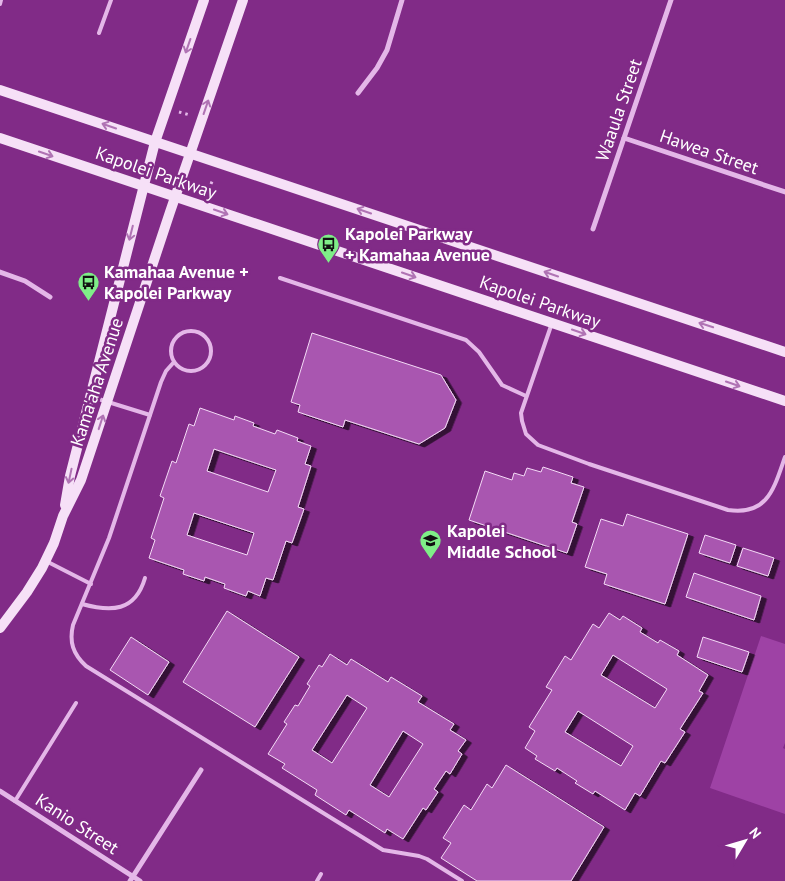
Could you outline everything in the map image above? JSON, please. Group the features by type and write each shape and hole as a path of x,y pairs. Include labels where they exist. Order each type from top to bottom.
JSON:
{"main road":[{"name":"Kama'aha Avenue","path":"63,516 70,476 155,142 204,0"},
{"name":"Kama'aha Avenue","path":"0,628 27,592 45,560 63,516 81,480 243,0"},
{"name":"Kapolei Parkway","path":"0,90 785,352"},
{"name":"Kapolei Parkway","path":"0,138 785,401"}],"street":[{"path":"358,93 387,50 402,0"},
{"name":"Waaula Street","path":"593,229 670,0"},
{"name":"Hawea Street","path":"624,138 785,192"},
{"path":"0,272 25,282 50,297"},
{"path":"132,879 201,770"},
{"name":"Kanio Street","path":"0,791 132,879 140,881"}],"lane":[{"path":"0,4 2,0"},
{"path":"99,33 110,0"},
{"path":"280,278 466,340 479,352 502,385 526,396"},
{"path":"552,323 521,413 526,434 538,445 728,510 745,511 762,504 769,498 774,490 785,457"},
{"path":"189,330 202,334 207,339 211,352 205,365 193,371 185,370 174,362 170,349 176,336 189,330"},
{"path":"174,362 163,376 109,538 73,625 71,643 74,652 86,666 383,850 427,859 462,881"},
{"path":"90,397 150,415"},
{"path":"45,560 91,584"},
{"path":"82,604 105,610 121,607 139,592 145,578"},
{"path":"15,801 76,703"},
{"path":"317,881 321,874"}],"path":[{"path":"174,110 190,115"},
{"path":"211,184 213,179"}],"shaded area":[{"path":"761,636 785,644 785,743 783,748 785,749 785,814 710,788"}],"building":[{"path":"312,333 441,375 456,400 445,428 419,444 345,420 343,427 298,412 300,405 291,402"},
{"path":"200,408 234,420 235,416 254,423 253,426 275,434 277,430 298,438 297,441 311,446 305,464 311,466 298,507 304,509 292,543 286,541 273,580 266,578 260,596 248,591 246,596 224,588 225,584 205,577 204,581 183,574 184,570 149,558 155,540 151,538 164,498 160,496 172,461 176,463 189,424 194,426","holes":["214,449 276,470 268,492 207,471","194,513 254,533 247,555 187,535"]},
{"path":"543,467 573,477 571,483 584,487 572,522 577,524 567,553 469,520 485,471 512,480 514,473 524,476 527,468 541,472"},
{"path":"627,514 688,534 665,604 604,584 607,574 585,567 601,519 623,526"},
{"path":"705,535 736,545 730,563 699,553"},
{"path":"743,548 774,558 768,576 737,566"},
{"path":"694,573 761,596 754,620 686,597"},
{"path":"227,611 299,657 255,727 183,682"},
{"path":"609,613 620,620 623,616 642,628 640,632 658,643 660,640 679,651 677,655 708,675 699,691 703,693 680,729 685,732 665,763 661,761 640,796 635,793 625,810 595,791 593,794 575,783 577,781 557,768 555,771 535,759 537,756 525,748 535,731 529,727 552,690 546,687 565,656 571,660 593,624 599,628","holes":["613,655 667,689 655,708 601,675","578,711 633,746 621,766 565,732"]},
{"path":"131,637 169,662 148,695 110,670"},
{"path":"703,637 749,652 742,672 697,657"},
{"path":"330,654 347,665 351,659 388,682 391,677 422,696 418,702 454,724 450,730 466,740 458,751 462,754 450,774 446,771 434,789 438,792 426,810 423,808 403,839 387,829 385,833 349,810 346,815 315,795 317,790 282,768 285,764 268,754 287,724 284,722 295,705 298,706 310,686 307,684 319,665 322,667","holes":["347,695 367,708 332,763 312,750","403,731 423,744 389,797 370,785"]},
{"path":"506,765 604,827 571,881 477,881 441,858 451,843 443,838 464,805 471,810 487,784 492,788"}],"place":[{"name":"Kapolei Parkway + Kamahaa Avenue","path":"329,263"},
{"name":"Kamahaa Avenue + Kapolei Parkway","path":"88,301"},
{"name":"Kapolei Middle School","path":"431,560"}]}
